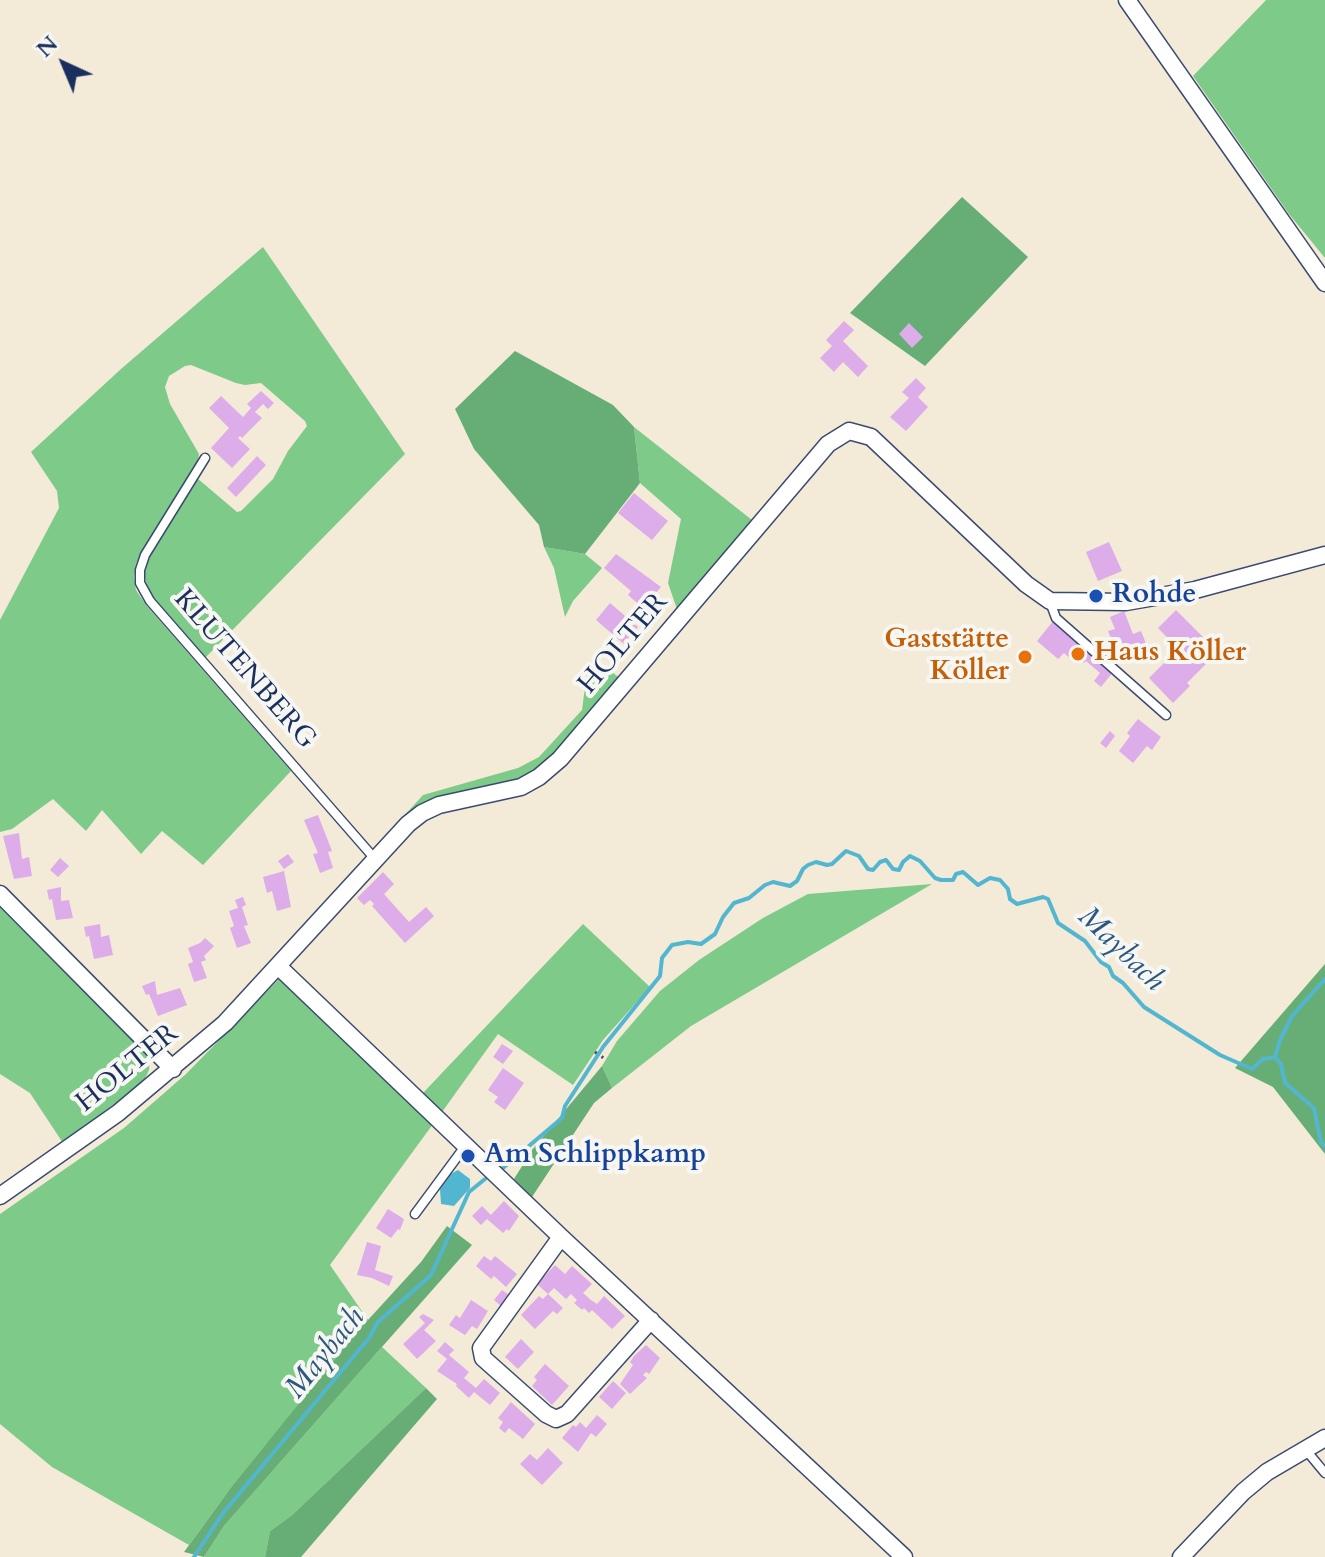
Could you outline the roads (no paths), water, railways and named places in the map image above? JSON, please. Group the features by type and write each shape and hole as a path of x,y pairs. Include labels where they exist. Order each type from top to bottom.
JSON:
{"street":[{"path":"1127,0 1325,283"},
{"name":"HOLTER","path":"0,1196 118,1113 225,1023 408,824 422,813 439,805 521,787 560,759 828,444 849,431 871,437 1026,584 1050,601"},
{"path":"1050,601 1126,602 1195,590 1324,558"},
{"path":"0,894 173,1069"},
{"path":"279,967 561,1237 904,1557"},
{"path":"561,1237 481,1348 483,1358 546,1414 556,1419 567,1414 651,1320"},
{"path":"1181,1557 1243,1492 1267,1472 1325,1438"}],"lane":[{"name":"KLUTENBERG","path":"205,458 145,555 140,583 150,601 375,860"},
{"path":"1050,601 1056,618 1166,715"},
{"path":"415,1214 466,1145"},
{"path":"1304,1448 1325,1473"}],"water":[{"path":"458,1170 470,1179 470,1188 454,1206 441,1204 443,1178"}],"waterway":[{"name":"Maybach","path":"503,1168 562,1118 565,1106 603,1047 660,976 662,958 672,945 688,942 701,944 715,934 734,903 749,898 773,882 790,886 808,865 816,862 832,864 846,851 859,856 868,869 873,870 886,860 893,869 899,870 910,856 941,880 953,880 956,874 963,872 978,885 990,878 1000,880 1008,889 1010,899 1017,904 1043,897 1048,899 1058,923 1085,941 1101,962 1109,967 1113,976 1144,1007 1220,1055 1252,1069 1263,1059 1275,1057 1281,1064 1285,1083 1314,1108 1321,1143 1325,1146"},
{"path":"1275,1057 1292,1016 1325,979"},
{"name":"Maybach","path":"194,1557 223,1513 369,1338 378,1322 431,1275 469,1192 485,1179"}],"place":[{"name":"Rohde","path":"1096,596"},
{"name":"Haus Köller","path":"1078,654"},
{"name":"Gaststätte Köller","path":"1025,657"},
{"name":"Am Schlippkamp","path":"468,1156"}]}
